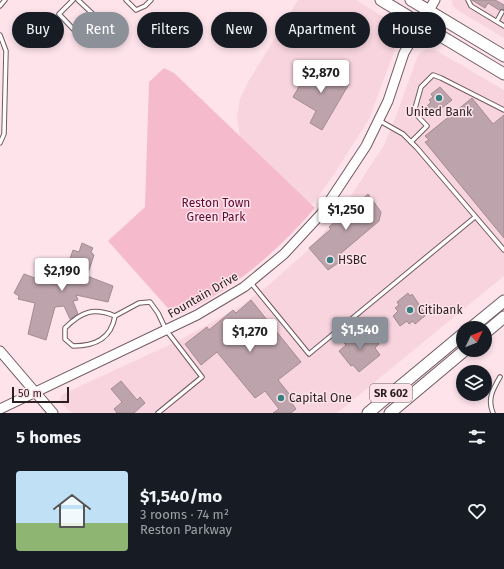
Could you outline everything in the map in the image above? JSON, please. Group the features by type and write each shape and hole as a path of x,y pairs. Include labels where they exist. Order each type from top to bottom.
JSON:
{"main road":[{"path":"381,0 401,12"},
{"path":"411,0 504,56"},
{"path":"446,39 504,74"},
{"path":"479,321 504,300"},
{"path":"492,327 504,317"},
{"name":"SR 602","path":"368,413 456,340"},
{"name":"SR 602","path":"390,413 457,357"}],"street":[{"name":"Fountain Drive","path":"429,10 435,0"},
{"name":"Fountain Drive","path":"0,409 166,330 221,302 250,282 284,254 321,214 380,121 407,48"},
{"path":"0,351 53,413"}],"lane":[{"path":"0,6 5,0"},
{"path":"73,0 59,14 78,34 96,17 78,0"},
{"path":"126,0 136,10 145,6 151,0"},
{"path":"468,0 471,6 504,26"},
{"path":"497,22 502,12"},
{"path":"0,35 6,51 4,134 0,143"},
{"path":"411,142 427,126 414,112 421,87 433,75 504,110"},
{"path":"380,121 403,134 411,142 504,250"},
{"path":"250,282 309,354 475,217"},
{"path":"115,316 139,303 150,302 158,313 166,330 202,377 158,413"},
{"path":"101,310 115,316 114,325 109,334 87,346 73,346 65,339 65,328 74,319 88,312 101,310"},
{"path":"493,413 490,405 491,391 500,377"}],"shaded area":[{"path":"298,0 356,0 378,14 378,48 396,48 369,119 331,179 308,210 256,162 240,136 237,117 240,99 248,82 275,38 275,48 370,48 370,12 291,12"},
{"path":"452,0 504,0 504,38 459,11 453,6"},
{"path":"427,49 437,51 504,90 504,276 337,413 72,413 62,404 60,398 63,394 180,340 241,306 270,284 306,252 337,217 384,145 418,55"}],"green space":[{"name":"Reston Town Green Park","path":"164,68 174,73 315,208 284,241 251,270 215,295 175,316 108,241 145,207 149,82"}],"building":[{"path":"472,0 495,0 504,5 504,10 499,10 488,3 485,8"},
{"path":"313,63 349,84 322,130 310,123 316,111 293,97"},
{"path":"440,87 452,100 434,114 427,106 431,102 429,100 433,97 431,94"},
{"path":"472,98 493,124 504,115 504,238 425,142 429,140 425,136"},
{"path":"368,194 381,212 379,221 340,254 343,258 339,260 341,261 328,270 309,248 331,229 329,227 346,213 343,209 355,197 359,202"},
{"path":"82,243 93,248 91,252 94,255 87,276 113,286 108,302 76,295 78,300 73,301 78,314 70,319 64,306 55,307 46,340 28,334 35,303 18,299 19,296 14,293 24,274 54,285 62,281 73,250 79,252"},
{"name":"Citibank","path":"408,293 410,296 412,294 426,315 415,324 413,321 409,324 407,321 400,326 393,316 398,311 395,308 399,305 397,302"},
{"path":"251,300 301,362 278,380 294,400 291,402 296,409 291,413 273,413 279,409 265,391 255,398 217,352 201,365 185,344 207,327 209,330 233,310 236,313"},
{"path":"363,332 368,338 371,335 379,344 375,348 380,355 359,372 353,365 351,366 339,351 346,345 344,343 349,339 350,340"},
{"path":"121,381 137,400 140,397 145,403 134,413 117,413 114,409 122,402 111,389"}],"place":[{"name":"United Bank","path":"439,98"},
{"name":"HSBC","path":"330,260"},
{"name":"Citibank","path":"410,310"},
{"name":"Capital One","path":"281,398"}]}
